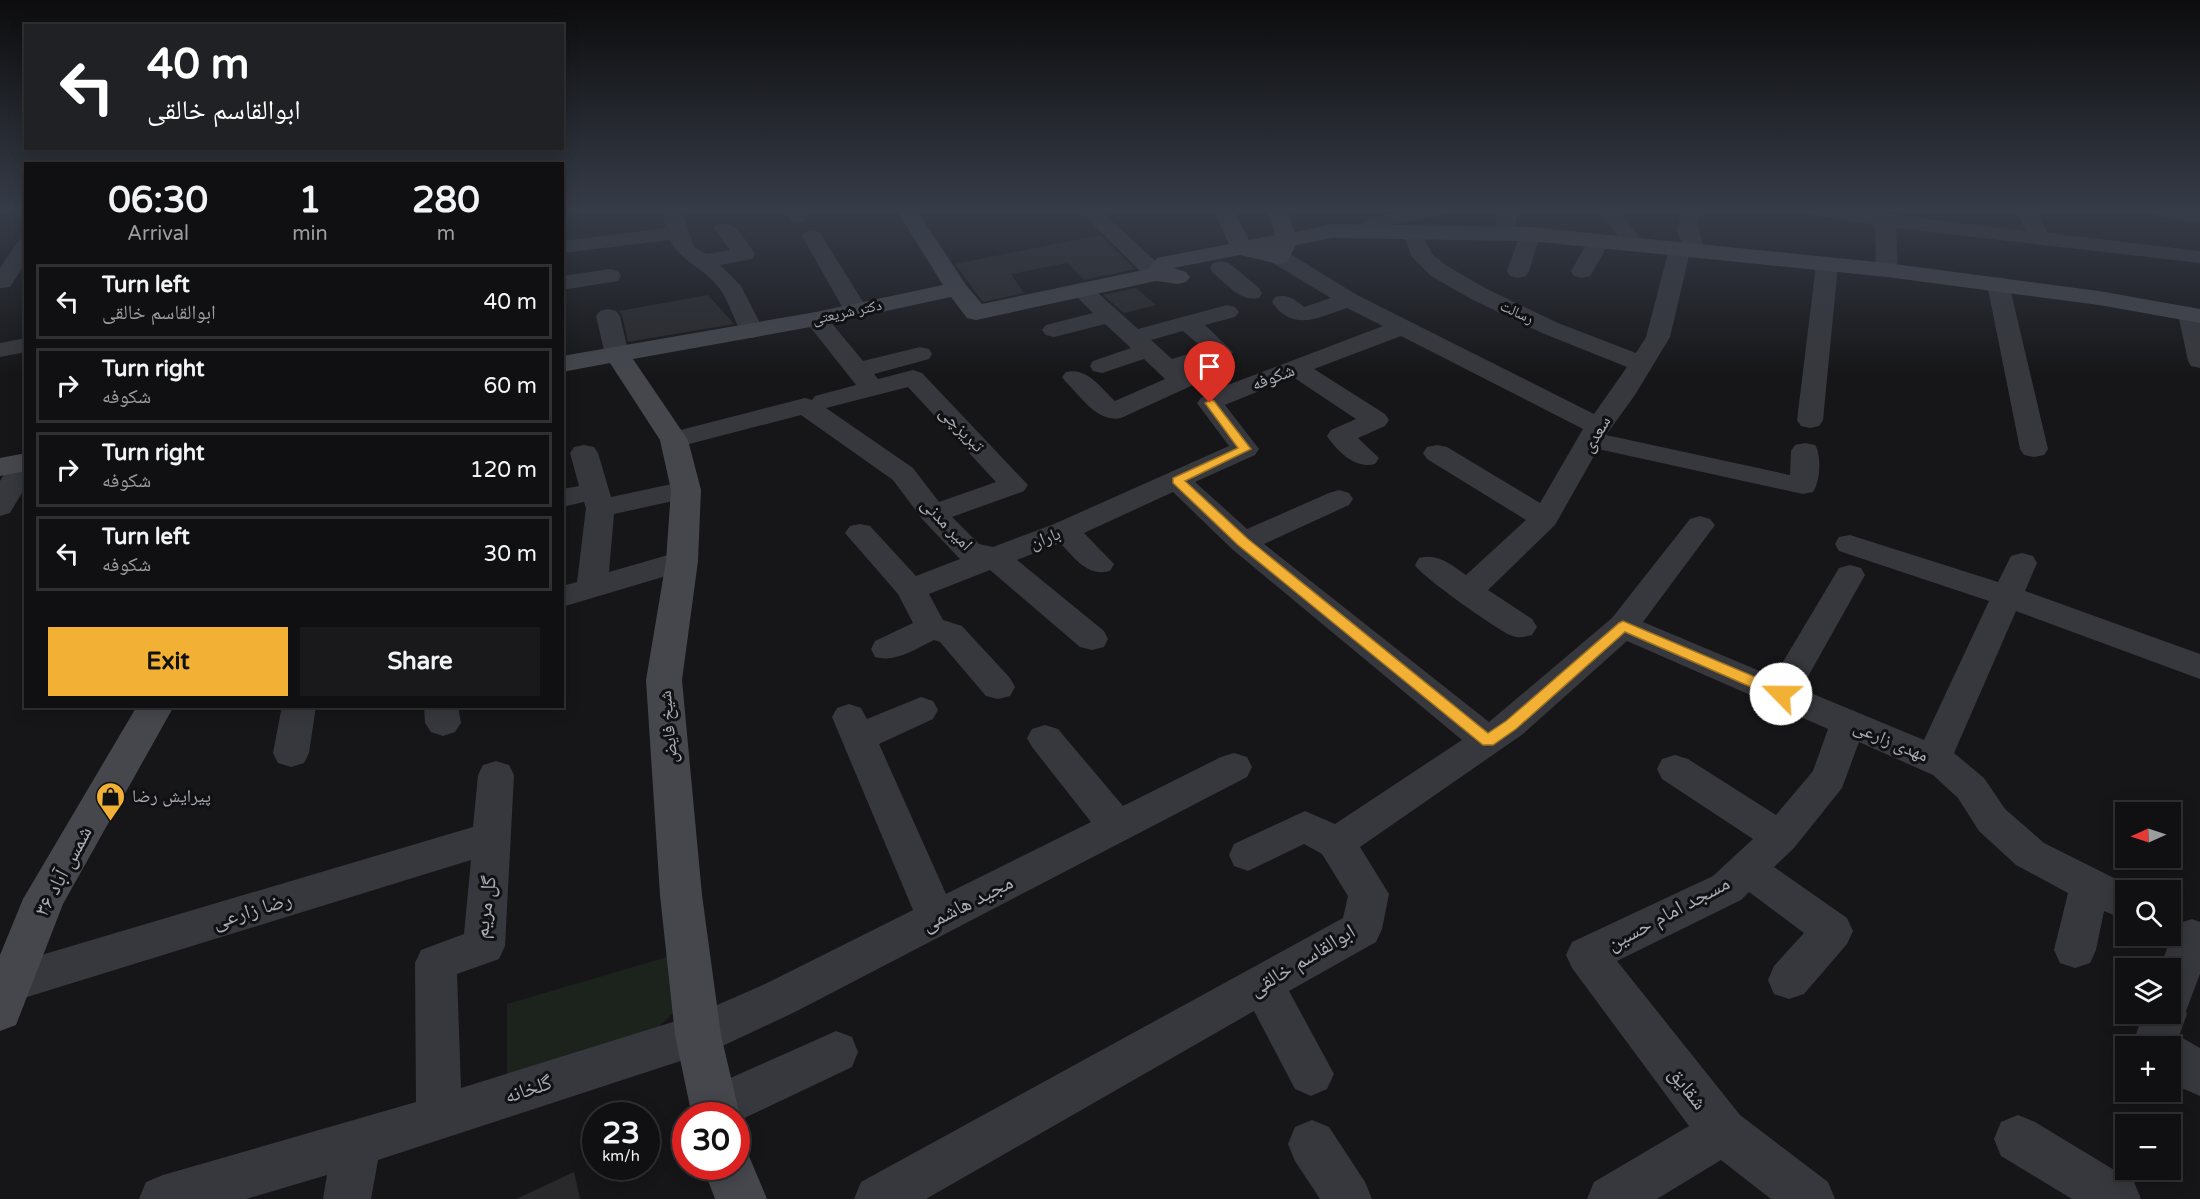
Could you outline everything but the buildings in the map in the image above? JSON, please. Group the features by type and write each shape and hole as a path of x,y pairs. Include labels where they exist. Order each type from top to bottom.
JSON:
{"street":[{"path":"707,265 730,286 752,331"},
{"path":"829,265 856,310"},
{"path":"942,265 976,313 1155,274 1178,277 1231,265"},
{"path":"1146,265 1155,274"},
{"path":"1155,274 1163,265"},
{"path":"1295,265 1301,273 1349,300 1403,327 1596,433 1803,486 1804,451"},
{"name":"رسالت","path":"1433,265 1479,294 1550,328 1641,364"},
{"path":"1518,271 1520,265"},
{"path":"1582,271 1586,265"},
{"name":"سعدی","path":"1467,592 1545,519 1596,433 1658,337 1683,265"},
{"path":"1818,265 1887,270 2099,297 2195,315 2200,361"},
{"path":"1887,265 1887,270"},
{"path":"1810,420 1827,266"},
{"path":"1221,268 1251,294"},
{"path":"564,283 610,276"},
{"path":"1998,284 2034,449"},
{"name":"دکتر شریعتی","path":"564,364 816,319 957,289"},
{"path":"1076,377 1112,412 1182,381 1081,290"},
{"path":"1282,302 1301,315 1349,300"},
{"path":"1101,366 1140,344 1188,323 1227,312"},
{"path":"608,316 618,355"},
{"path":"1054,330 1109,316"},
{"path":"816,319 865,380 920,354"},
{"path":"1168,368 1221,352 1188,323"},
{"name":"شکوفه","path":"1177,480 1245,449 1210,403 1403,327"},
{"path":"0,350 24,345"},
{"name":"شیخ فایض","path":"618,355 674,440 686,490 682,561 664,680 681,895 698,1035 714,1102"},
{"path":"1295,368 1376,420 1340,436 1365,458"},
{"name":"تبریزچی","path":"674,440 814,404 865,380 913,378 1014,485 933,514"},
{"name":"امیر مدنی","path":"814,404 903,474 933,514 969,552 994,557 1092,639"},
{"path":"584,453 597,500 577,593 682,561"},
{"path":"1437,453 1545,519"},
{"path":"0,507 16,464"},
{"path":"1177,480 1243,542 1488,741"},
{"name":"باران","path":"911,589 1064,531 1177,480"},
{"path":"564,498 597,500 686,490"},
{"path":"1243,542 1339,499"},
{"path":"1248,855 1305,826 1336,843 1511,725 1623,626 1700,525"},
{"path":"1064,531 1099,564"},
{"path":"860,533 911,589 931,628"},
{"path":"1781,694 1850,560 2007,596 2200,667"},
{"path":"1933,759 2022,563"},
{"path":"1430,565 1521,627"},
{"name":"مهدی زارعی","path":"1623,626 1946,765 1971,788 1992,820 2030,854 2115,898"},
{"path":"887,650 931,628 951,634 998,687"},
{"name":"شمس آباد ۳۶","path":"5,997 44,899 155,708"},
{"path":"291,753 299,708"},
{"path":"921,710 853,727 937,918"},
{"name":"مسجد امام حسین","path":"1587,956 1726,888 1780,837 1829,778 1848,723"},
{"path":"1045,738 1118,826"},
{"name":"مجید هاشمی","path":"698,1035 780,998 1234,767"},
{"path":"1676,769 1780,837"},
{"name":"گل مریم","path":"439,1117 436,963 484,946 496,776"},
{"name":"رضا زارعی","path":"5,997 493,837"},
{"name":"ابوالقاسم خالقی","path":"878,1199 1360,928 1370,894 1336,843"},
{"path":"1747,869 1832,931 1789,980"},
{"path":"2075,950 2090,885"},
{"path":"2181,958 2187,935"},
{"name":"شقایق","path":"1587,956 1723,1132 1811,1199"},
{"path":"1262,985 1311,1074"},
{"name":"گلخانه","path":"163,1199 358,1142 698,1035"},
{"path":"736,1102 836,1052"},
{"path":"2181,1061 2200,1074"},
{"path":"1611,1199 1723,1132"},
{"path":"2018,1139 2117,1199"},
{"path":"347,1199 358,1142"},
{"path":"1312,1144 1348,1199"},
{"path":"733,1180 741,1199"}],"shaded area":[{"path":"674,955 680,1006 657,1029 507,1075 507,1004"}],"place":[{"name":"پیرایش رضا","path":"111,822"}],"route":[{"path":"1210,403 1245,449 1177,480 1243,542 1488,741 1511,725 1623,626 1781,694"}]}
